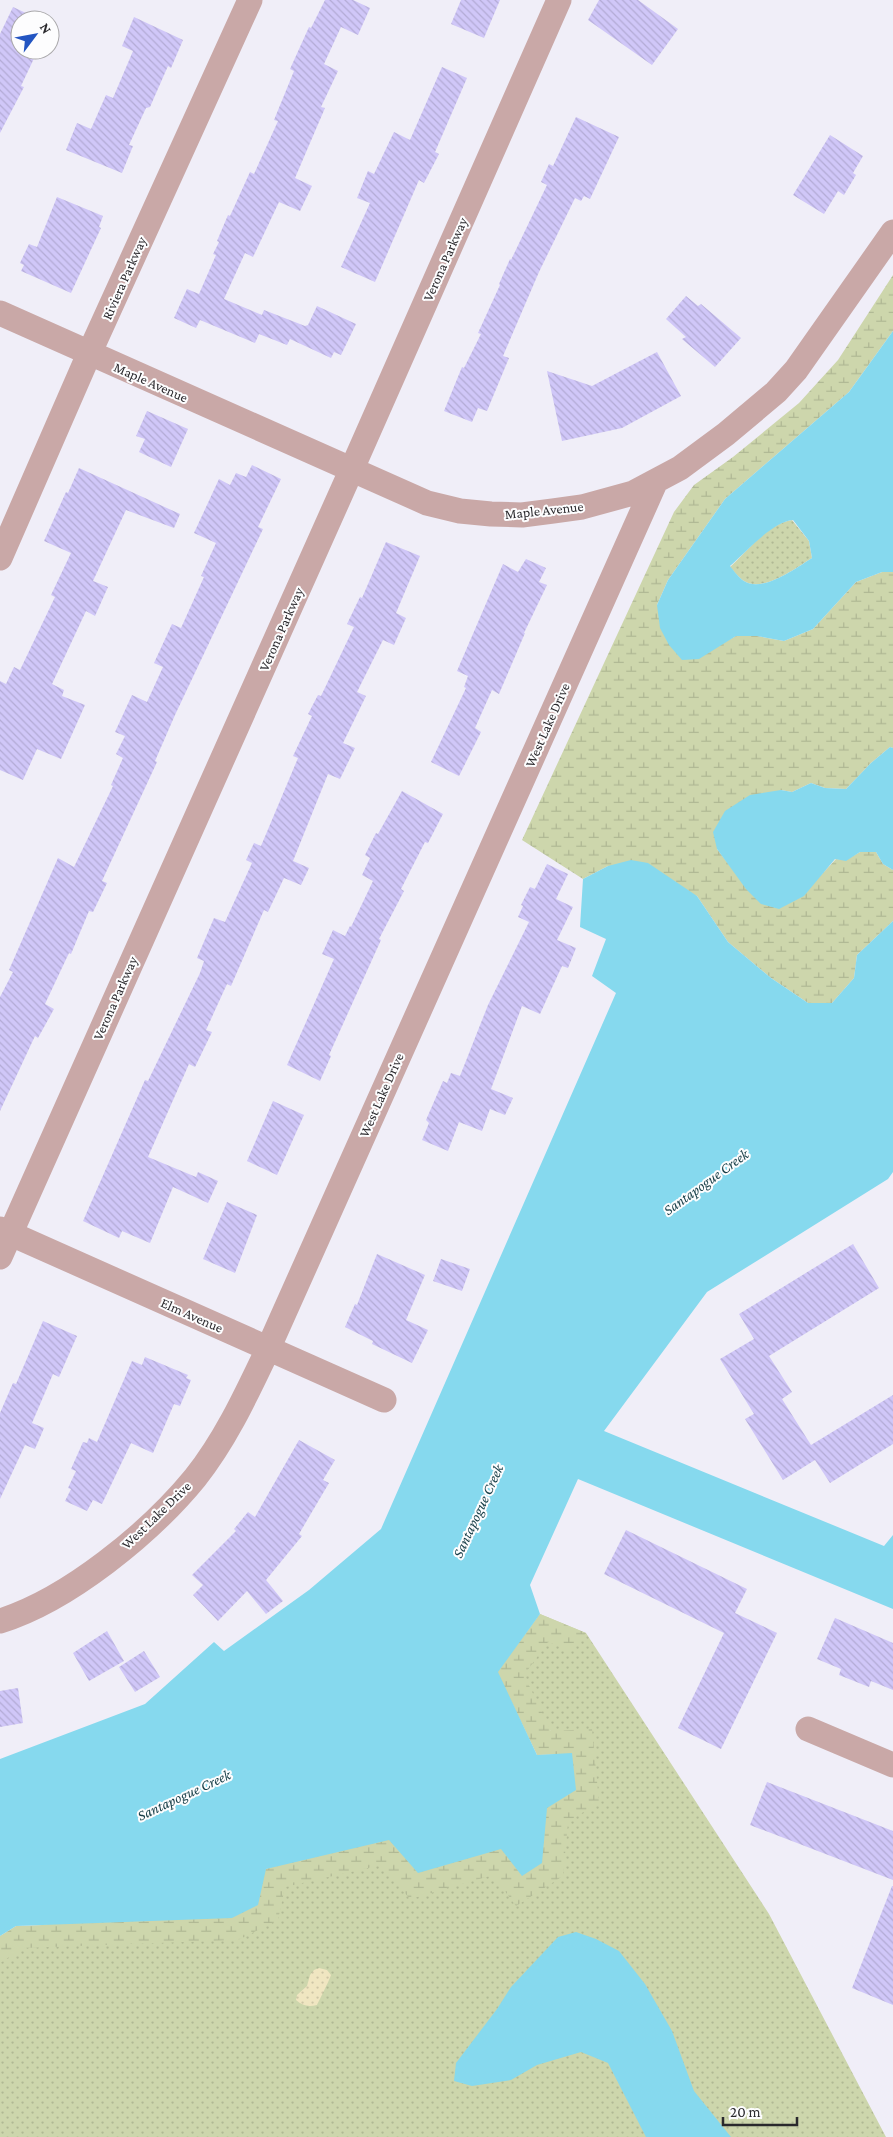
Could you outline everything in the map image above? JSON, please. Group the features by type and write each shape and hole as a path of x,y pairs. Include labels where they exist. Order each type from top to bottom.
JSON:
{"street":[{"name":"Riviera Parkway","path":"0,558 89,354 250,0"},
{"name":"Verona Parkway","path":"0,1257 5,1232 351,471 559,0"},
{"name":"Maple Avenue","path":"0,313 351,471 427,503 460,511 522,515 582,507 626,495 655,482 701,454 776,392 796,370 893,232"},
{"name":"West Lake Drive","path":"0,1621 30,1609 80,1580 134,1539 168,1508 195,1477 238,1411 268,1349 655,482"},
{"name":"Elm Avenue","path":"5,1232 384,1400"},
{"path":"808,1729 893,1765"}],"green space":[{"path":"893,275 893,331 849,392 725,499 668,580 657,605 719,645 736,636 757,636 784,641 813,629 856,582 882,572 893,572 893,748 890,747 871,763 846,789 825,788 811,783 792,792 781,790 717,849 730,866 821,875 836,859 846,860 860,852 876,852 883,864 893,870 893,921 857,955 854,978 832,1003 808,1003 771,978 728,942 697,896 608,866 583,879 522,840 674,512 694,485 733,457 799,403 838,360"},
{"path":"792,520 809,541 812,558 770,582 752,584 740,578 730,567 767,532 783,522"},
{"path":"540,1614 586,1633 769,1914 886,2137 0,2137 0,1936 266,1869 571,1753 497,1672"},
{"path":"540,1614 586,1633 571,1651 548,1642 524,1675 551,1731 592,1729 599,1802 568,1822 563,1876 516,1906 493,1875 410,1899 381,1865 285,1887 278,1920 238,1940 23,1948 0,1963 0,1936 16,1926 232,1918 258,1905 266,1869 389,1840 418,1873 501,1849 522,1875 542,1863 547,1808 575,1790 572,1754 537,1755 497,1672"}],"sand":[{"path":"319,1968 327,1970 331,1975 330,1978 317,2005 303,2005 296,2000 297,1995 307,1986 310,1975 314,1970"}],"water":[{"path":"893,331 893,572 882,572 856,582 813,629 784,641 757,636 736,636 699,659 682,660 669,645 660,628 657,605 668,580 725,499 849,392","holes":["793,520 809,541 812,558 770,582 752,584 744,581 730,566 768,532 785,522"]},
{"path":"890,747 893,748 893,870 883,864 876,852 860,852 846,861 835,859 804,896 779,909 761,904 746,889 717,849 713,832 725,811 750,795 781,790 792,792 811,783 825,788 846,789 871,763"},
{"name":"Santapogue Creek","path":"631,860 648,863 697,896 728,942 771,978 808,1003 832,1003 854,978 857,955 893,921 893,1172 888,1179 707,1292 604,1431 884,1546 893,1535 893,1609 578,1479 530,1585 540,1614 498,1672 537,1755 572,1753 576,1790 547,1808 542,1863 522,1876 501,1849 418,1873 389,1840 266,1869 258,1905 232,1918 16,1926 0,1936 0,1759 145,1704 214,1642 224,1651 309,1590 381,1529 616,993 592,976 606,939 580,927 583,879 608,866"},
{"path":"576,1932 596,1939 619,1951 645,1984 672,2031 694,2091 731,2137 646,2137 608,2063 581,2052 537,2065 511,2080 472,2086 454,2081 456,2063 497,2009 511,1987 558,1937"}],"building":[{"path":"325,0 353,0 370,8 358,35 341,27 324,64 338,71 321,107 325,108 295,178 312,186 300,211 279,202 253,257 245,253 224,299 262,315 264,310 305,326 308,325 317,306 356,324 341,355 334,352 331,358 290,339 287,345 259,334 255,343 200,320 196,328 174,318 187,289 199,294 216,255 213,254 228,215 230,216 250,172 254,174 278,121 274,120 294,71 290,69 309,27 311,28"},
{"path":"461,0 500,0 484,38 451,24"},
{"path":"599,0 638,0 678,29 652,65 588,20"},
{"path":"10,13 10,60 33,60 21,86 24,87 0,133 0,34"},
{"path":"134,17 183,40 171,68 168,66 150,107 146,108 129,145 133,146 122,173 66,150 77,123 91,129 106,95 113,98 133,51 122,46"},
{"path":"442,67 467,78 435,152 439,154 424,183 419,180 375,282 341,267 370,203 357,198 368,171 374,174 394,132 410,140"},
{"path":"576,117 619,137 590,199 584,196 581,201 575,198 539,272 503,356 509,358 487,411 478,408 472,422 444,411 462,367 464,368 481,334 478,333 510,259 547,185 541,182 549,164 553,166"},
{"path":"830,135 863,156 853,173 856,175 844,195 838,191 824,214 793,195"},
{"path":"57,197 103,216 99,227 101,228 71,293 21,271 24,265 20,263 29,244 37,247"},
{"path":"686,296 698,306 701,304 741,338 715,367 682,339 686,337 666,319"},
{"path":"657,352 681,396 622,428 562,441 547,371 592,386"},
{"path":"147,411 188,429 171,467 139,452 145,439 136,436"},
{"path":"252,465 281,479 258,527 263,529 175,715 155,761 157,762 102,881 107,883 93,912 89,911 71,954 69,953 45,1004 54,1009 38,1038 35,1036 0,1111 0,997 13,972 9,970 58,858 74,867 113,786 111,785 123,758 116,754 125,736 115,732 132,695 147,702 163,667 154,663 172,624 181,628 204,577 201,576 216,543 194,533 219,479 230,485 236,473 246,477"},
{"path":"79,468 180,514 174,528 126,510 93,581 108,587 95,616 86,611 52,684 64,690 62,696 85,705 61,759 37,749 23,780 0,770 0,681 6,684 14,667 20,670 55,597 51,595 71,553 44,541"},
{"path":"386,542 420,556 396,613 406,618 394,645 383,640 357,692 366,696 343,743 355,748 340,779 328,774 293,861 309,868 301,885 284,878 268,912 264,910 231,986 227,984 206,1030 212,1032 195,1067 189,1064 148,1157 196,1177 198,1172 218,1181 208,1203 173,1187 150,1243 122,1231 119,1238 83,1221 145,1080 148,1081 200,973 204,961 197,958 214,918 225,922 252,863 246,860 254,843 261,846 298,758 293,756 312,716 308,714 318,695 321,696 354,627 347,624 360,597 362,598"},
{"path":"526,559 546,568 539,582 547,585 524,633 499,694 492,690 475,728 481,732 459,776 431,762 466,688 464,687 468,676 457,671 503,564 518,572"},
{"path":"402,791 443,814 428,843 425,842 401,889 404,891 379,939 381,940 329,1055 331,1056 320,1081 287,1065 334,959 322,954 333,930 345,936 351,927 373,881 362,875 370,858 365,855"},
{"path":"547,864 568,874 556,899 573,907 557,940 576,948 568,968 562,966 540,1014 522,1006 491,1089 513,1098 505,1115 490,1109 482,1131 459,1122 448,1151 422,1140 429,1123 426,1120 443,1081 447,1083 451,1073 460,1076 488,1005 529,922 518,917 523,906 521,905 530,887 535,889"},
{"path":"273,1101 304,1115 277,1175 247,1161"},
{"path":"227,1202 257,1215 235,1273 203,1259"},
{"path":"853,1244 879,1288 769,1356 792,1392 782,1399 811,1445 893,1395 893,1444 830,1483 815,1460 783,1480 745,1419 754,1414 720,1359 754,1339 739,1314"},
{"path":"377,1254 425,1275 406,1320 428,1330 412,1363 372,1344 373,1341 345,1327 355,1304 357,1305"},
{"path":"441,1259 470,1269 462,1291 433,1281"},
{"path":"43,1321 77,1336 59,1377 53,1374 32,1423 44,1428 35,1449 25,1445 0,1499 0,1413 13,1383 16,1384"},
{"path":"145,1357 188,1375 186,1378 191,1380 180,1406 174,1404 153,1453 131,1443 102,1504 93,1500 87,1511 65,1501 71,1489 68,1488 76,1471 71,1469 83,1442 87,1443 89,1438 97,1442 132,1361 142,1365"},
{"path":"299,1440 335,1460 323,1480 329,1483 299,1534 302,1536 266,1580 283,1601 266,1614 247,1591 218,1621 193,1595 203,1585 192,1575 236,1531 234,1529 248,1512 255,1517"},
{"path":"626,1530 747,1589 735,1613 777,1633 721,1749 678,1728 724,1633 604,1574"},
{"path":"835,1618 893,1643 893,1690 871,1681 869,1687 839,1675 841,1669 817,1659"},
{"path":"107,1631 124,1661 89,1681 73,1653"},
{"path":"144,1651 160,1677 135,1692 119,1667"},
{"path":"18,1688 23,1723 0,1727 0,1691"},
{"path":"767,1782 893,1831 893,1880 750,1825"},
{"path":"893,1886 893,2005 852,1988"}]}
